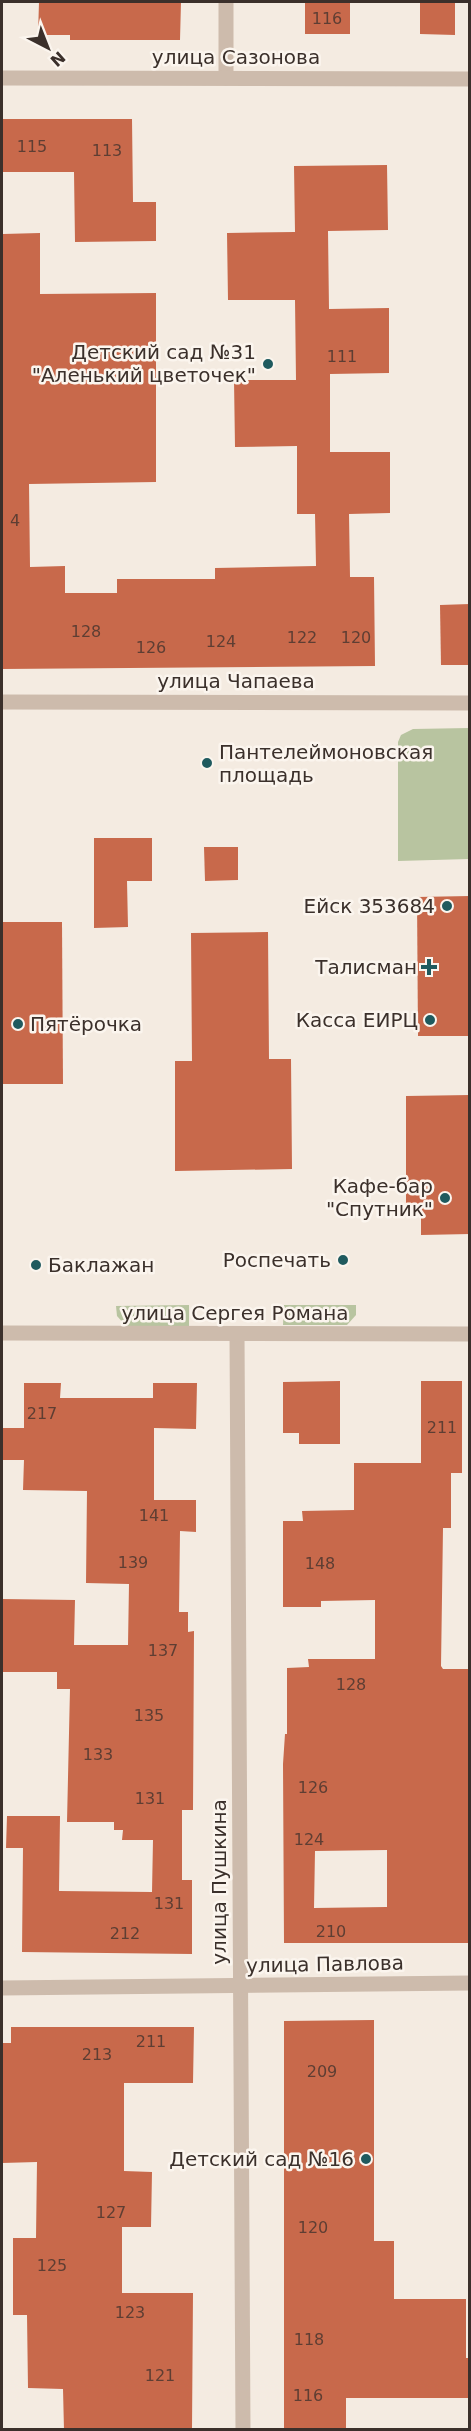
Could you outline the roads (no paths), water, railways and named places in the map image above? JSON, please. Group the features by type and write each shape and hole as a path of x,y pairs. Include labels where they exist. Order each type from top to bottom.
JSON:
{"street":[{"path":"226,2 226,78"},
{"name":"улица Сазонова","path":"2,78 470,79"},
{"name":"улица Чапаева","path":"2,702 470,702"},
{"name":"улица Сергея Романа","path":"2,1333 470,1334"},
{"name":"улица Пушкина","path":"237,1334 243,2430"},
{"name":"улица Павлова","path":"2,1988 470,1983"}],"place":[{"name":"Детский сад №31 \"Аленький цветочек\"","path":"268,364"},
{"name":"Пантелеймоновская площадь","path":"207,763"},
{"name":"Ейск 353684","path":"447,906"},
{"name":"Талисман","path":"429,967"},
{"name":"Касса ЕИРЦ","path":"430,1020"},
{"name":"Пятёрочка","path":"18,1024"},
{"name":"Кафе-бар \"Спутник\"","path":"445,1198"},
{"name":"Роспечать","path":"343,1260"},
{"name":"Баклажан","path":"36,1265"},
{"name":"Детский сад №16","path":"366,2159"}]}
